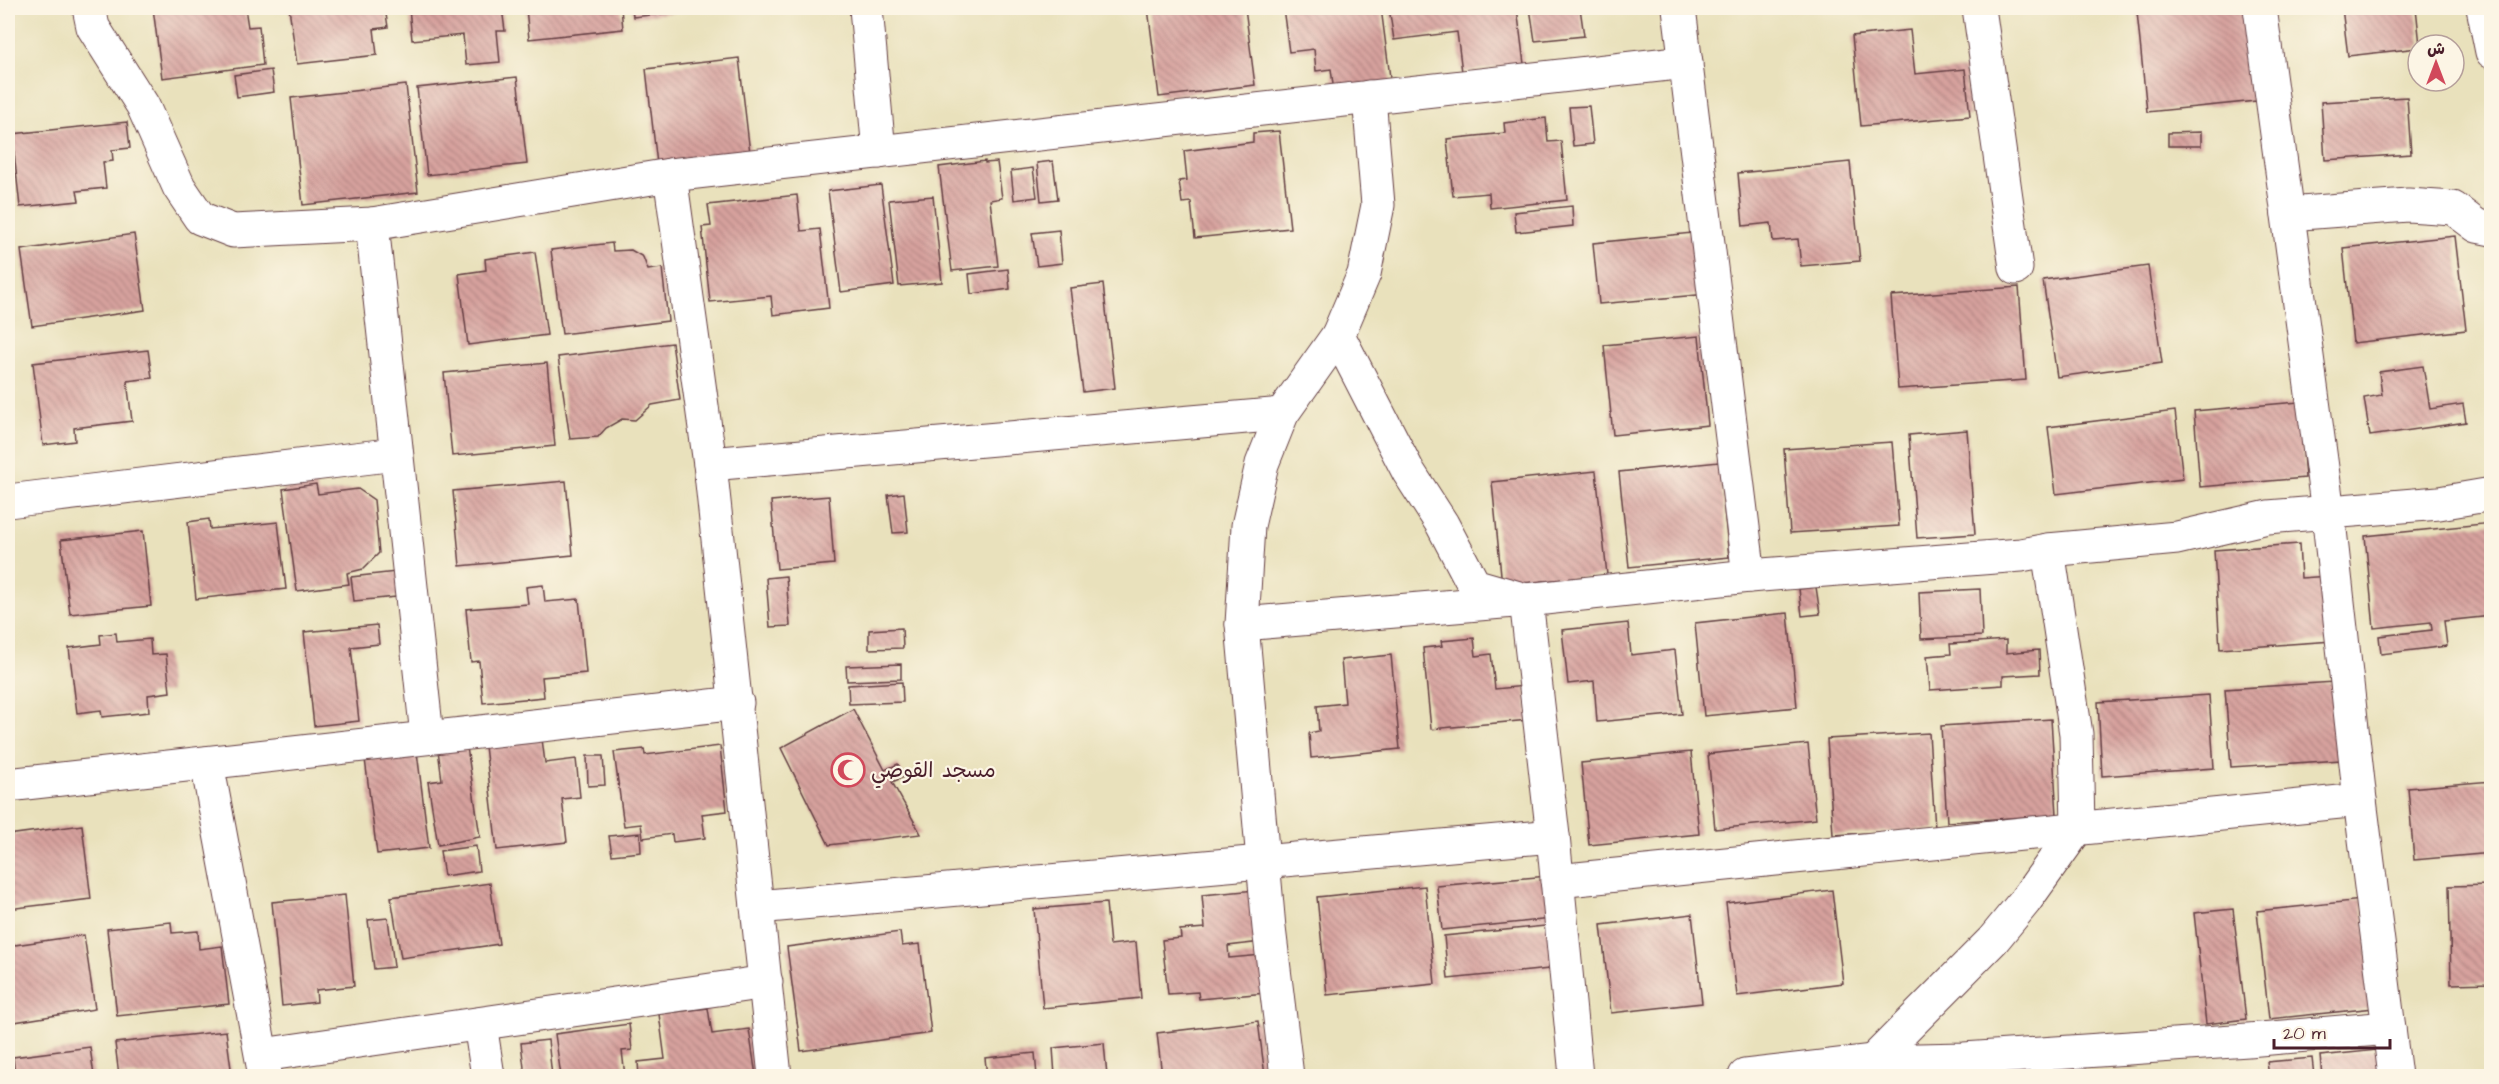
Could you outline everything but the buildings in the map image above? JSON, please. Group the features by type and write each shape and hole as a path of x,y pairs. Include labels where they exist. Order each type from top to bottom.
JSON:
{"street":[{"path":"89,8 93,27 143,106 179,188 200,218 233,231 372,224 670,175 1686,62"},
{"path":"866,8 879,152"},
{"path":"1679,8 1749,576"},
{"path":"1978,8 2016,268"},
{"path":"2260,8 2328,512 2360,800 2395,1077"},
{"path":"2483,8 2492,52"},
{"path":"1287,1077 1242,624 1248,525 1262,464 1282,414 1338,335 1364,274 1378,205 1369,97"},
{"path":"670,175 710,464 775,1077"},
{"path":"2288,214 2408,205 2453,208 2477,226 2492,229"},
{"path":"372,224 427,736"},
{"path":"1338,335 1398,453 1442,524 1474,585 1526,600"},
{"path":"710,464 1282,414"},
{"path":"8,501 396,454"},
{"path":"1242,624 1526,600 1749,576 2021,555 2048,550 2177,538 2268,517 2439,503 2492,494"},
{"path":"1874,1069 1993,940 2025,901 2078,827 2076,734 2048,550"},
{"path":"1526,600 1553,836 1576,1077"},
{"path":"8,785 427,736 737,704"},
{"path":"207,763 263,1066 480,1024 766,982"},
{"path":"1557,881 2360,800"},
{"path":"757,907 1553,836"},
{"path":"480,1024 488,1077"},
{"path":"1745,1077 1874,1069 1964,1059 2389,1028"}],"place":[{"name":"مسجد القوصي","path":"848,770"}]}
